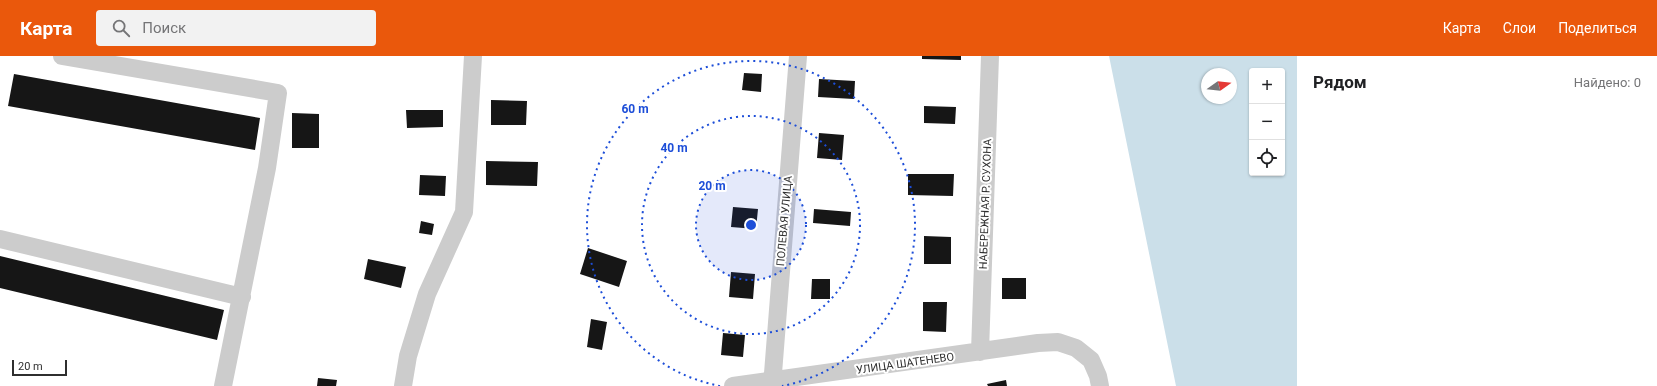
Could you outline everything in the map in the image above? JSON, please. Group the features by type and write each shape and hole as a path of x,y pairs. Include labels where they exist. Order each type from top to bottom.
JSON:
{"street":[{"path":"62,56 278,93 267,168 224,386"},
{"path":"403,386 408,356 427,294 464,212 473,56"},
{"name":"ПОЛЕВАЯ УЛИЦА","path":"771,384 798,56"},
{"name":"НАБЕРЕЖНАЯ Р. СУХОНА","path":"980,352 990,56"},
{"path":"0,239 242,297"},
{"name":"УЛИЦА ШАТЕНЕВО","path":"733,386 771,384 1038,343 1058,342 1076,348 1090,360 1098,376 1100,386"}],"water":[{"path":"1109,56 1297,56 1297,386 1176,386"}],"building":[{"path":"922,56 961,56 961,60 922,59"},
{"path":"744,73 762,74 761,92 742,90"},
{"path":"14,74 260,118 255,150 8,106"},
{"path":"819,79 855,81 854,99 818,97"},
{"path":"491,100 527,101 526,125 491,125"},
{"path":"924,106 956,107 955,124 924,123"},
{"path":"406,110 443,110 443,127 407,128"},
{"path":"292,113 319,114 319,148 292,148"},
{"path":"819,133 844,135 842,160 817,158"},
{"path":"486,161 538,162 537,186 486,185"},
{"path":"908,174 954,174 953,196 908,195"},
{"path":"420,175 446,176 445,196 419,195"},
{"path":"733,207 758,209 756,229 731,227"},
{"path":"814,209 851,212 850,226 813,223"},
{"path":"421,221 434,224 432,235 419,233"},
{"path":"924,236 951,237 951,264 924,264"},
{"path":"588,248 627,261 619,287 580,274"},
{"path":"0,256 224,310 217,340 0,288"},
{"path":"368,259 406,267 401,288 364,279"},
{"path":"731,272 755,274 753,299 729,297"},
{"path":"1002,278 1026,278 1026,299 1002,299"},
{"path":"812,279 830,279 830,299 811,299"},
{"path":"923,302 947,302 946,332 923,331"},
{"path":"591,319 607,322 602,350 587,347"},
{"path":"723,333 745,335 743,357 721,355"},
{"path":"318,378 337,380 336,386 317,386"},
{"path":"1006,380 1007,386 988,386 987,384"}]}
